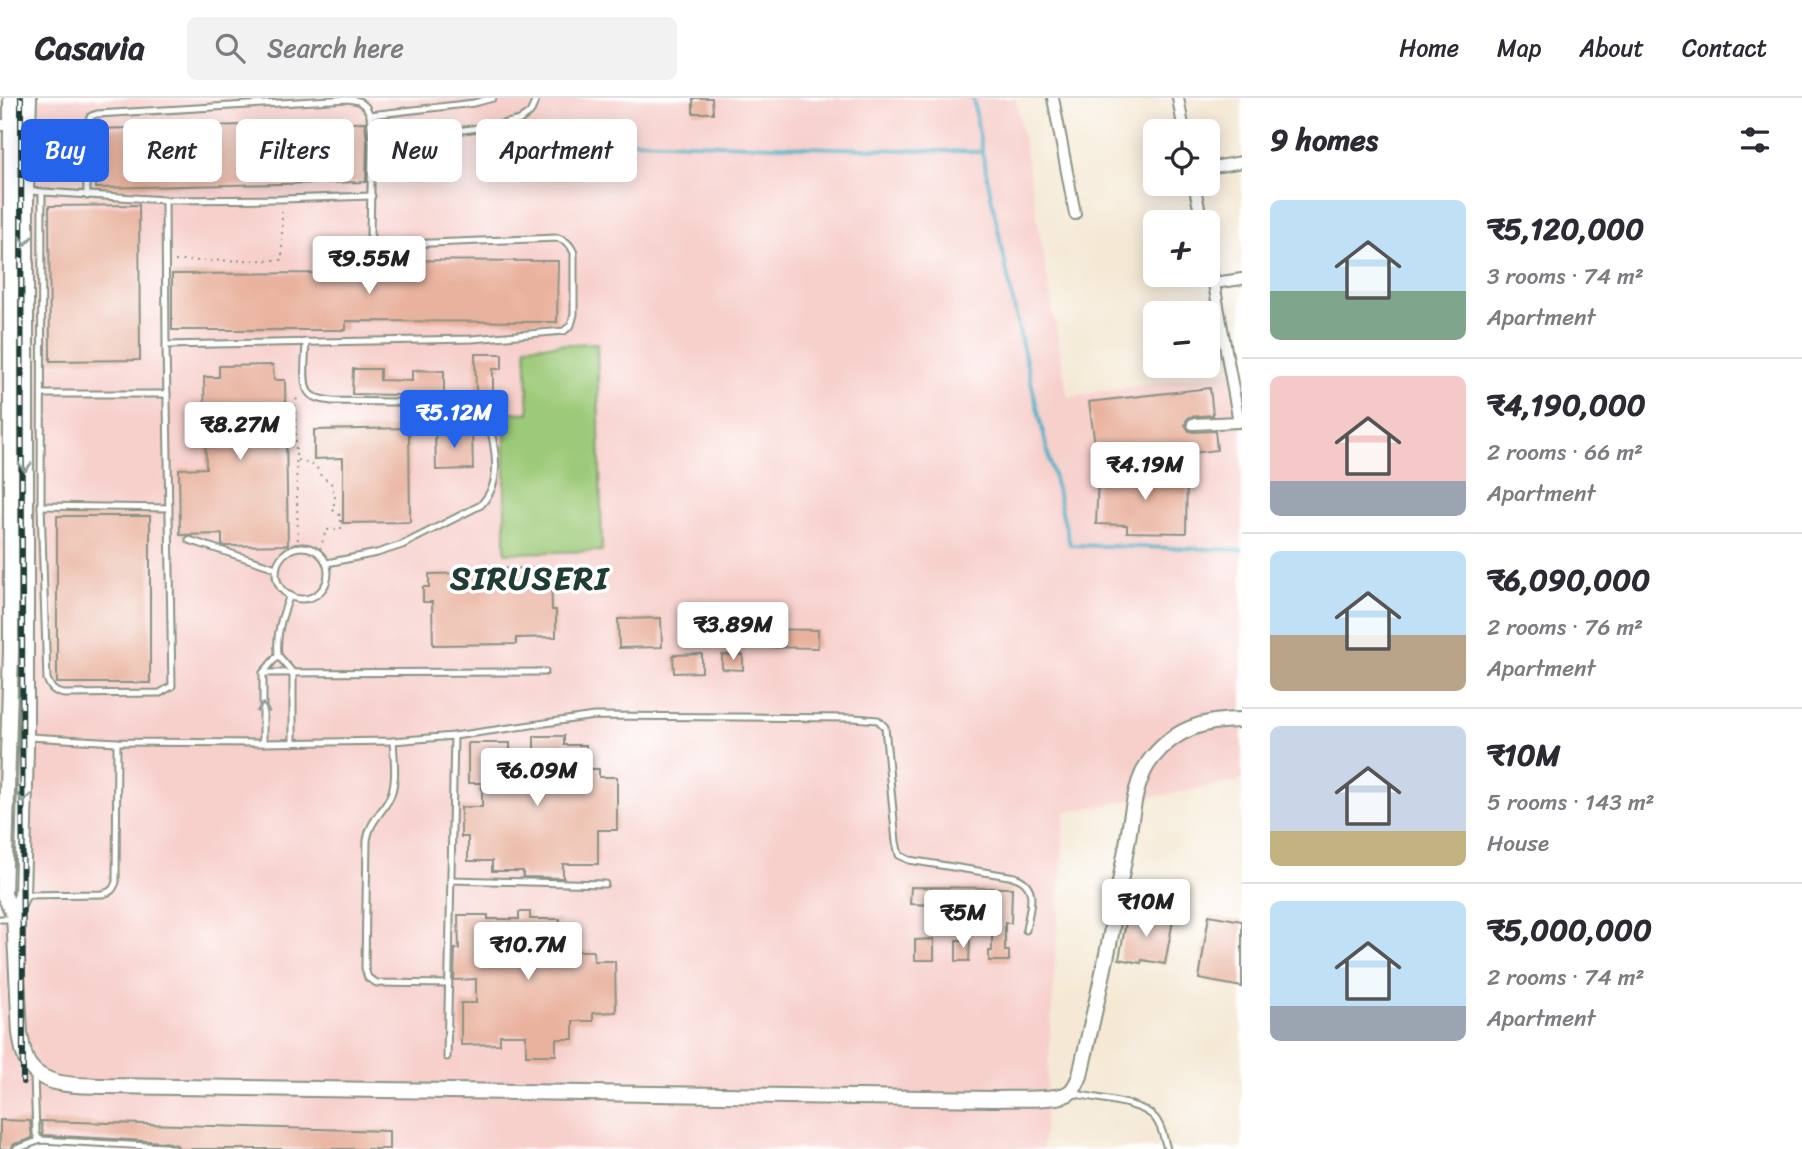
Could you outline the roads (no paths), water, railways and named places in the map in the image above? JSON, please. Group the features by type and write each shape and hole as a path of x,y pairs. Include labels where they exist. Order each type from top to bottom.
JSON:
{"street":[{"path":"11,98 5,125 6,650 10,710 4,747 4,895 9,918 23,1048 29,1065 41,1077 65,1084 333,1089 994,1099 1067,1094 1075,1088 1080,1076 1136,795 1144,771 1152,758 1181,732 1226,720 1242,720"},
{"path":"29,98 29,119"},
{"path":"1053,98 1075,214"},
{"path":"1178,98 1182,119"},
{"path":"1220,166 1242,162"},
{"path":"9,918 22,895 26,738 26,182"},
{"path":"1220,282 1242,279"},
{"path":"1193,424 1241,422 1215,287"},
{"path":"4,747 26,738"}],"lane":[{"path":"370,115 474,103 493,98"},
{"path":"462,129 520,120 530,113 535,98"},
{"path":"87,196 86,125 91,116 97,114 348,99 359,101 366,107 370,119"},
{"path":"166,345 472,339 553,334 564,331 571,325 574,314 574,253 566,241 558,238 381,245 372,240 370,234 372,182"},
{"path":"26,191 165,200 372,196"},
{"path":"42,193 41,506 47,680 50,688 64,694 160,693 172,686 165,200"},
{"path":"306,342 305,387 310,394 318,398 332,401 465,405 478,410 492,430 495,478 481,505 402,545 327,563"},
{"path":"43,394 167,394"},
{"path":"41,506 169,508"},
{"path":"189,540 276,568"},
{"path":"307,547 319,553 327,563 328,579 318,593 302,599 290,595 280,587 276,568 290,549 307,547"},
{"path":"290,595 278,628 278,655 293,673 293,743"},
{"path":"263,743 263,673 278,655"},
{"path":"263,673 545,672"},
{"path":"26,738 117,742 393,741 454,736 594,716 878,720 885,727 899,855 909,860 1024,880 1031,892 1026,930"},
{"path":"447,1057 454,736"},
{"path":"393,741 393,790 369,828 367,840 366,974 377,983 449,984"},
{"path":"22,895 102,894 114,889 117,742"},
{"path":"451,880 605,884"},
{"path":"34,1069 36,1133 41,1140"},
{"path":"1069,1092 1130,1104 1146,1111 1160,1125 1167,1149"},
{"path":"16,1149 41,1140 174,1149"}],"waterway":[{"path":"973,98 982,151"},
{"path":"637,141 982,152 1021,340 1070,545 1242,550"}],"railway":[{"path":"21,98 23,1082"}],"district":[{"name":"SIRUSERI","path":"530,578"}]}
